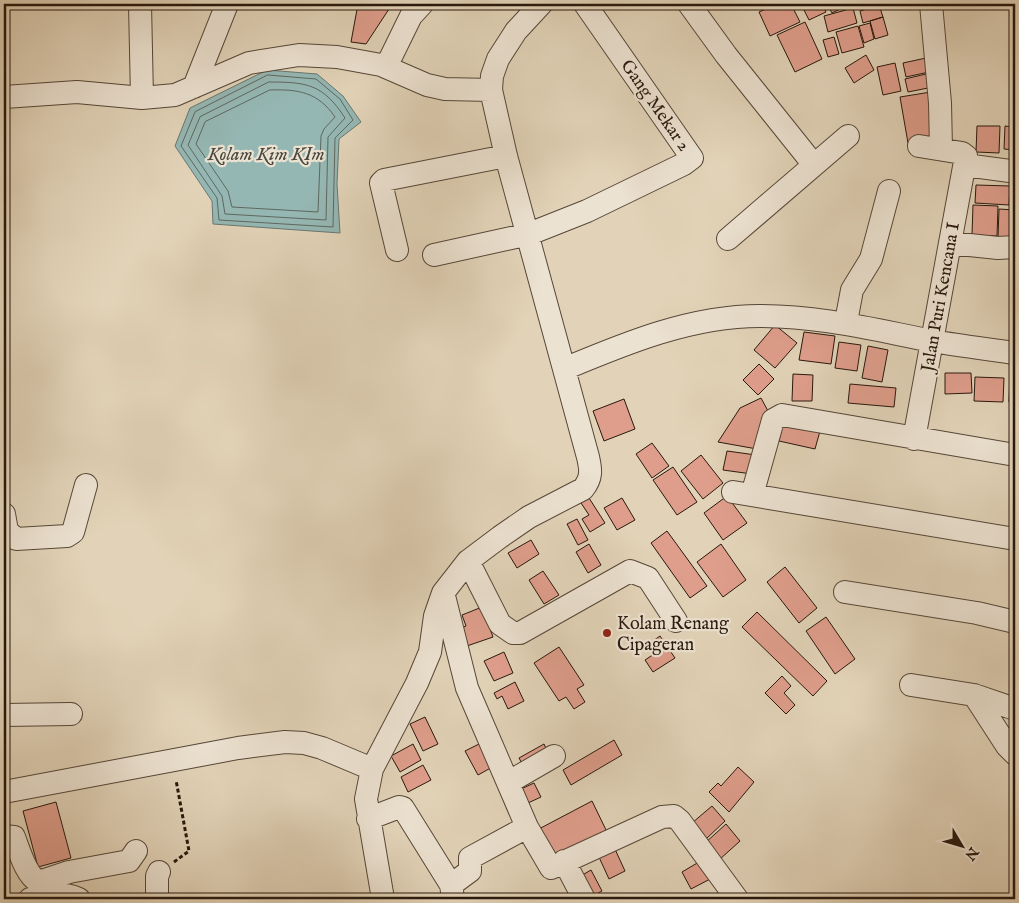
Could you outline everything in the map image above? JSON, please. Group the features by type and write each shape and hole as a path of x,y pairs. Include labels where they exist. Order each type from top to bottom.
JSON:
{"street":[{"path":"140,4 142,98"},
{"path":"194,88 227,4"},
{"path":"383,899 366,799 372,769 417,684 430,652 435,616 443,593 468,561 528,517 583,489 589,482 591,475 588,457 529,234 506,156 491,90 492,76 498,59 516,31 542,4"},
{"name":"Gang Mekar 2","path":"529,234 586,211 684,164 692,158 585,4"},
{"path":"689,4 726,55 814,165"},
{"path":"931,4 940,103 941,149"},
{"path":"386,67 409,8"},
{"path":"4,97 77,92 142,98 175,95 249,62 299,55 337,57 386,67 427,85 462,90 491,90"},
{"path":"4,108 74,102 94,95"},
{"path":"728,239 848,136"},
{"path":"919,146 962,153 966,161 1010,171"},
{"path":"397,250 381,183 384,180 506,156"},
{"name":"Jalan Puri Kencana I","path":"914,439 966,161"},
{"path":"846,322 852,290 870,259 889,192"},
{"path":"434,255 529,234"},
{"path":"950,243 998,248 1015,247"},
{"path":"564,369 628,342 691,324 758,316 815,318 846,322 933,340 1015,353"},
{"path":"1015,455 782,415 776,416 773,420 743,494 1015,539"},
{"path":"4,514 7,531 16,539 67,536 73,532 86,485"},
{"path":"468,561 500,624 513,633 520,632 630,571 648,578 676,621"},
{"path":"845,592 976,613 1015,622"},
{"path":"443,593 467,688 527,827 551,868 662,816 674,816 737,899"},
{"path":"911,685 974,695 1015,709"},
{"path":"974,695 1014,751"},
{"path":"4,715 71,714"},
{"path":"4,792 172,760 285,742 304,743 322,748 372,769"},
{"path":"509,782 554,756"},
{"path":"368,819 399,807 403,808 452,892 470,871 470,858 527,827"},
{"path":"4,836 14,837 28,869 35,880 39,882 69,872 129,861 136,851"},
{"path":"564,861 584,899"},
{"path":"157,899 157,876 159,872"},
{"path":"30,899 44,894 70,896 79,899"}],"path":[{"path":"159,872 187,855 189,851 172,760"}],"water":[{"name":"Kolam Kim KIm","path":"267,70 317,74 343,96 361,122 339,139 337,184 340,233 213,224 212,201 175,146 190,108"}],"building":[{"path":"358,4 382,4 389,9 366,44 351,42"},
{"path":"777,4 791,4 800,22 770,36 759,12"},
{"path":"801,4 822,4 826,12 809,20"},
{"path":"827,4 851,4 832,13"},
{"path":"859,4 877,4 860,9"},
{"path":"879,5 883,17 863,23 860,11"},
{"path":"853,8 857,23 828,32 824,16"},
{"path":"883,17 888,35 875,39 870,21"},
{"path":"805,22 822,59 795,72 777,35"},
{"path":"870,23 874,39 864,43 859,26"},
{"path":"858,26 864,47 842,53 836,32"},
{"path":"834,37 839,54 828,57 823,40"},
{"path":"866,55 874,70 854,83 845,68"},
{"path":"926,58 929,72 906,77 903,63"},
{"path":"895,63 901,91 883,95 877,67"},
{"path":"930,73 933,87 908,92 905,79"},
{"path":"931,92 939,137 908,143 900,97"},
{"path":"977,126 1000,126 999,153 976,152"},
{"path":"1005,126 1015,127 1015,150 1004,149"},
{"path":"976,185 1010,186 1009,205 975,203"},
{"path":"973,205 998,206 997,236 972,235"},
{"path":"999,209 1015,210 1015,238 998,238"},
{"path":"1013,311 1015,311 1015,331 1012,331"},
{"path":"775,325 797,343 775,368 754,350"},
{"path":"804,332 835,336 831,364 799,360"},
{"path":"839,342 861,345 857,371 835,368"},
{"path":"868,346 888,350 882,382 862,378"},
{"path":"759,364 774,379 758,395 743,380"},
{"path":"945,373 971,373 972,393 945,394"},
{"path":"1010,373 1015,373 1015,402 1009,402"},
{"path":"793,374 813,375 812,401 792,401"},
{"path":"975,377 1004,378 1003,402 974,401"},
{"path":"850,384 896,388 894,407 848,403"},
{"path":"761,398 768,411 757,449 718,442 740,408"},
{"path":"624,399 635,429 604,441 593,411"},
{"path":"783,423 820,431 815,449 779,441"},
{"path":"652,443 669,466 652,478 636,454"},
{"path":"727,451 756,455 752,474 723,470"},
{"path":"701,455 723,483 703,499 681,471"},
{"path":"673,467 697,502 677,515 653,480"},
{"path":"727,496 747,523 723,540 704,513"},
{"path":"589,498 605,523 590,532 582,519 589,515 581,503"},
{"path":"622,498 635,520 617,530 604,508"},
{"path":"577,519 588,540 578,545 567,524"},
{"path":"667,531 707,586 690,598 651,543"},
{"path":"531,540 539,554 517,568 508,553"},
{"path":"589,544 601,565 588,573 576,552"},
{"path":"721,544 746,580 723,597 697,562"},
{"path":"785,567 817,608 799,623 767,582"},
{"path":"543,571 559,595 544,604 529,580"},
{"path":"482,607 493,637 464,647 458,629 466,626 462,615"},
{"path":"757,612 827,681 813,696 742,627"},
{"path":"826,617 855,659 835,674 806,631"},
{"path":"660,636 675,658 653,672 645,660 654,654 647,645"},
{"path":"559,647 584,685 577,689 585,702 574,709 566,697 559,701 534,663"},
{"path":"504,652 513,673 494,681 484,661"},
{"path":"782,676 791,686 784,693 795,705 786,714 765,693"},
{"path":"515,682 524,701 508,709 502,696 497,699 494,693"},
{"path":"425,717 438,744 423,751 410,724"},
{"path":"614,740 622,755 571,785 563,770"},
{"path":"483,742 496,765 478,775 465,751"},
{"path":"413,744 421,760 400,772 391,756"},
{"path":"544,744 549,755 525,769 519,758"},
{"path":"423,765 431,780 408,792 401,777"},
{"path":"738,767 754,782 729,812 709,792 718,783 721,786"},
{"path":"534,783 541,797 528,803 521,789"},
{"path":"592,801 608,834 553,862 537,830"},
{"path":"56,802 71,858 38,867 23,811"},
{"path":"712,806 725,821 706,839 692,823"},
{"path":"726,824 740,841 719,860 704,844"},
{"path":"614,847 625,871 609,879 598,855"},
{"path":"704,859 714,877 691,889 682,872"},
{"path":"591,870 602,891 591,897 579,877"}],"place":[{"name":"Kolam Renang Cipageran","path":"607,633"}]}
